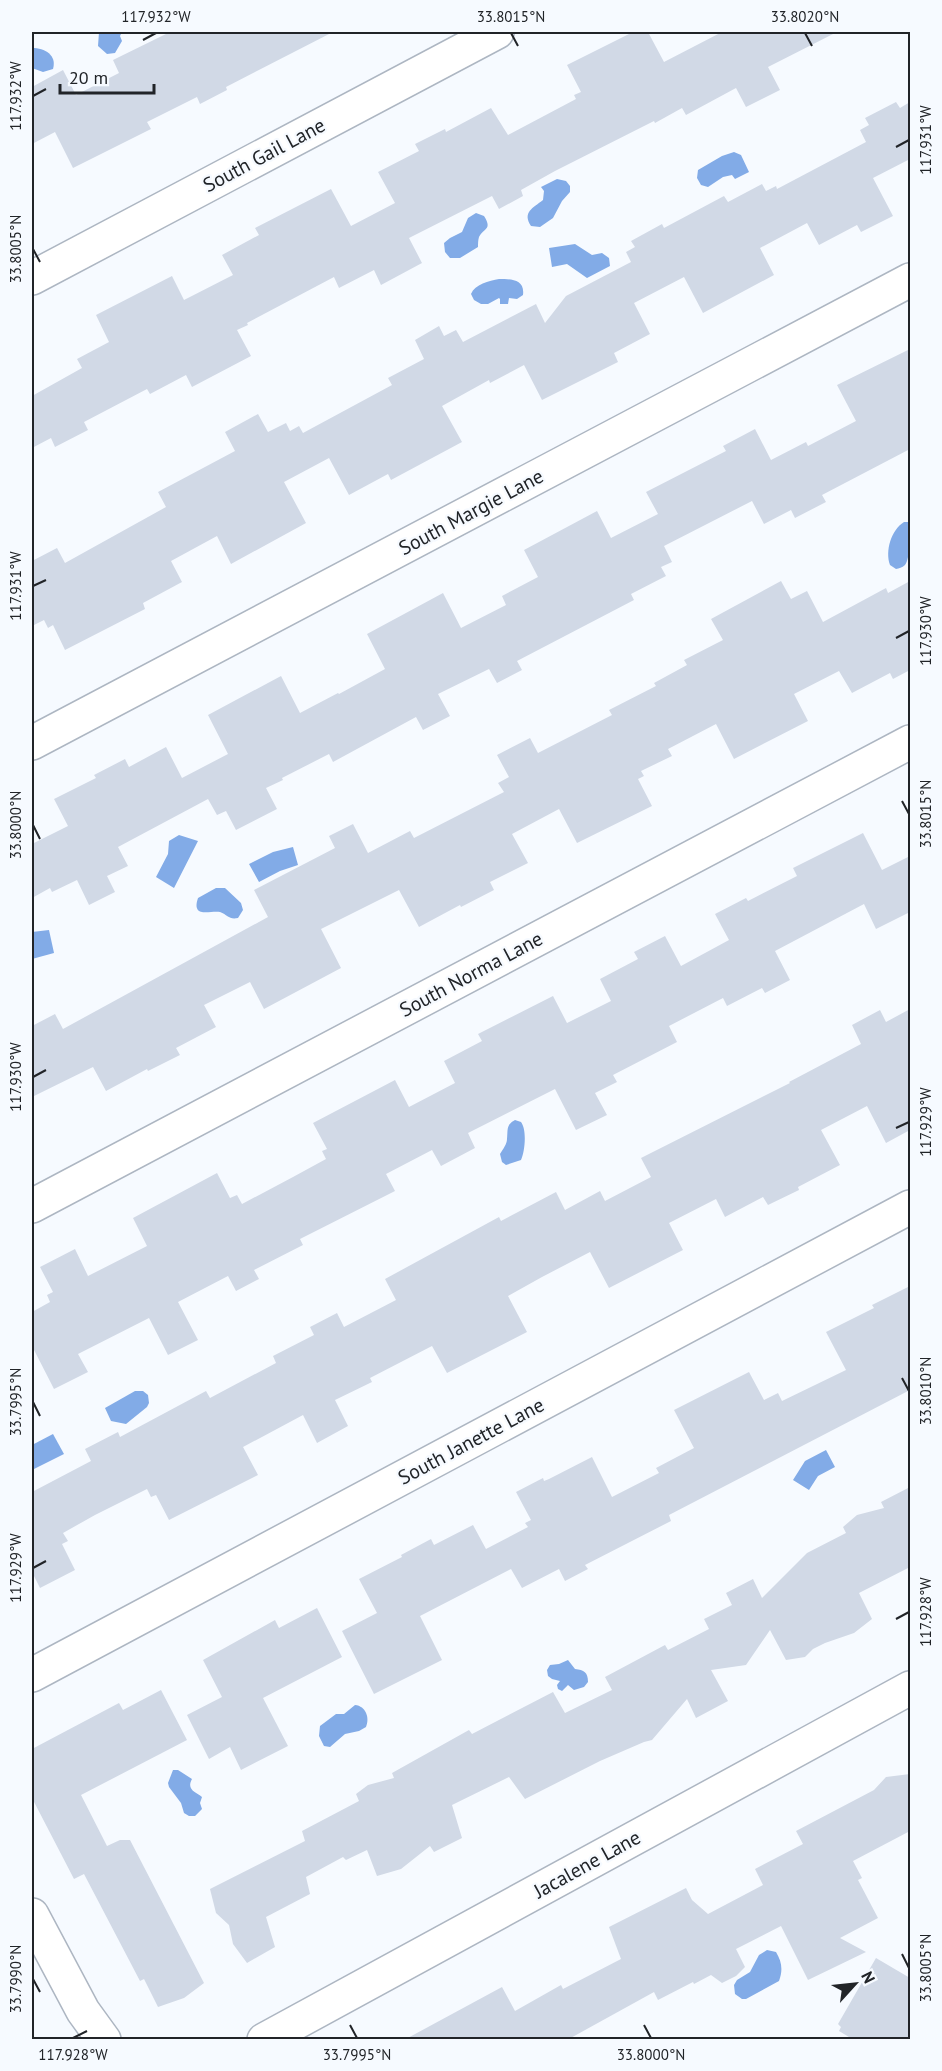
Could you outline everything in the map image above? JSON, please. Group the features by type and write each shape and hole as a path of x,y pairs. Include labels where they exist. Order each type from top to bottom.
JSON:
{"street":[{"name":"South Gail Lane","path":"32,278 497,32"},
{"name":"South Margie Lane","path":"32,743 910,280"},
{"name":"South Norma Lane","path":"32,1206 910,742"},
{"name":"South Janette Lane","path":"32,1675 910,1207"},
{"name":"Jacalene Lane","path":"264,2040 910,1688"},
{"path":"32,1915 83,2010 104,2040"}],"water":[{"path":"99,32 122,32 120,36 122,41 115,53 107,54 98,46"},
{"path":"32,48 41,49 52,56 53,69 43,72 32,68"},
{"path":"734,152 741,155 749,172 735,179 732,175 723,177 708,187 701,185 697,178 698,170"},
{"path":"557,179 566,181 570,186 570,192 553,218 540,227 531,226 528,214 543,200 544,191 541,187"},
{"path":"476,213 484,216 488,224 479,237 478,247 460,258 450,258 445,252 444,243 462,232 468,218"},
{"path":"575,244 592,255 602,253 609,258 610,266 587,278 567,264 552,267 549,248"},
{"path":"499,279 519,283 522,286 523,295 517,299 509,298 508,304 500,304 499,298 488,304 481,304 474,300 471,294 476,288"},
{"path":"904,522 910,522 908,557 905,565 896,569 890,565 889,547 896,530"},
{"path":"179,835 198,841 174,888 156,877 168,854 169,841"},
{"path":"293,847 298,865 259,882 249,864 273,852"},
{"path":"216,888 225,888 241,903 243,910 238,918 230,918 220,912 203,912 197,909 198,898"},
{"path":"49,930 54,953 32,959 32,932"},
{"path":"515,1120 521,1122 523,1126 524,1151 521,1160 506,1165 502,1162 500,1154 506,1143 509,1126"},
{"path":"135,1391 143,1391 148,1395 147,1407 126,1424 111,1421 105,1408"},
{"path":"53,1434 64,1454 32,1470 32,1445"},
{"path":"826,1450 835,1467 818,1476 809,1490 793,1480 805,1461"},
{"path":"568,1660 575,1669 585,1672 588,1682 584,1687 574,1690 568,1685 562,1691 557,1685 560,1681 548,1676 547,1670 550,1665"},
{"path":"355,1705 366,1713 368,1720 366,1727 345,1734 330,1747 324,1746 319,1736 320,1726 336,1714 344,1714"},
{"path":"173,1770 178,1770 192,1779 191,1788 202,1797 200,1803 202,1809 195,1816 184,1813 181,1803 169,1787 168,1783"},
{"path":"767,1950 776,1952 780,1959 779,1981 742,1999 735,1994 734,1985 737,1980 750,1972 759,1955"}],"building":[{"path":"170,32 333,32 226,87 227,90 200,104 197,97 147,122 151,129 73,168 55,132 32,144 32,87 63,70 76,95 119,73 113,60"},
{"path":"633,32 648,32 664,62 722,32 837,32 768,67 780,90 746,107 736,88 686,115 682,108 555,171 521,190 523,196 499,209 492,196 409,238 422,263 381,285 374,270 339,288 334,277 237,330 251,356 192,387 186,375 150,394 147,389 84,422 88,430 55,447 51,438 32,448 32,396 82,368 77,359 109,342 96,315 172,276 184,300 233,275 222,255 259,235 255,228 331,189 351,226 395,203 378,172 419,151 415,144 445,129 446,132 491,108 508,135 576,99 574,95 581,92 567,65"},
{"path":"896,102 900,108 910,102 910,159 873,178 893,216 861,232 857,225 819,245 807,223 760,248 774,275 703,313 684,277 634,303 650,334 614,353 618,362 542,400 524,365 490,383 489,380 442,406 462,442 391,480 388,474 349,495 329,458 284,482 306,523 231,564 217,536 171,561 182,582 143,603 145,609 65,650 53,625 48,628 44,620 32,626 32,561 57,548 65,563 166,507 158,492 235,451 225,432 258,414 268,432 286,423 290,431 299,426 303,433 392,385 388,378 424,359 415,340 439,326 444,336 456,330 463,342 536,304 545,323 566,296 631,262 626,252 635,247 631,241 662,224 664,228 724,196 728,202 762,184 766,191 776,186 777,189 866,142 860,130 869,125 865,118"},
{"path":"910,349 910,449 822,495 826,502 795,518 791,510 764,524 752,501 664,546 672,562 661,567 666,576 631,594 634,600 517,661 522,670 497,683 489,669 438,694 450,716 423,730 416,717 333,762 329,754 282,778 283,780 266,788 277,809 236,830 226,811 217,815 208,799 118,847 128,866 107,876 115,892 89,905 77,880 52,892 50,888 32,898 32,844 68,826 54,799 96,778 94,775 125,759 129,767 166,747 182,778 228,754 208,715 281,676 300,713 339,694 385,669 367,634 443,593 461,628 506,605 502,596 538,577 524,550 597,511 611,538 658,514 646,492 726,451 723,446 755,429 771,460 806,442 808,446 856,421 837,385"},
{"path":"781,581 791,599 807,591 823,622 886,588 888,593 910,581 910,670 893,679 890,673 852,693 839,671 794,694 808,721 734,759 716,724 668,749 672,756 641,771 644,776 638,779 652,806 577,843 559,809 512,834 528,863 490,882 494,890 419,927 399,890 321,929 341,968 264,1009 250,982 204,1005 216,1027 176,1048 180,1055 148,1071 147,1069 106,1091 93,1067 32,1097 32,1026 55,1014 63,1029 268,917 254,890 335,848 329,836 353,824 368,853 410,831 414,838 504,792 498,783 509,777 497,755 530,738 538,753 612,715 609,710 656,686 654,683 687,665 684,660 723,640 711,619"},
{"path":"863,833 882,870 910,856 910,912 876,929 864,904 775,951 790,980 765,993 762,988 727,1006 723,998 669,1026 677,1042 613,1075 617,1082 595,1093 607,1115 576,1130 555,1089 468,1133 475,1148 441,1166 432,1150 386,1174 395,1191 300,1239 303,1245 254,1270 259,1279 236,1291 228,1276 178,1302 198,1340 168,1355 149,1318 78,1354 88,1372 54,1389 32,1346 32,1312 50,1302 47,1295 53,1292 40,1267 75,1249 88,1276 147,1246 133,1218 217,1173 230,1198 237,1195 242,1204 326,1159 322,1151 327,1149 313,1123 395,1080 409,1107 455,1083 444,1061 482,1041 478,1034 553,996 567,1023 611,1001 600,979 638,959 634,952 665,936 681,966 729,940 715,914 746,898 748,901 797,876 793,868"},
{"path":"910,1009 910,1130 886,1143 867,1106 821,1130 840,1165 798,1187 799,1190 768,1205 763,1197 725,1217 716,1199 669,1223 683,1250 609,1288 590,1252 542,1277 508,1296 527,1332 447,1373 432,1346 370,1378 372,1382 335,1400 348,1426 317,1443 303,1415 243,1447 258,1475 169,1520 156,1495 151,1497 147,1489 95,1515 63,1533 68,1541 62,1544 75,1570 40,1588 32,1572 32,1492 91,1461 85,1449 118,1432 120,1437 206,1391 210,1398 276,1363 273,1356 314,1335 310,1327 337,1313 344,1327 396,1300 385,1279 499,1217 501,1221 556,1192 565,1210 600,1191 605,1201 651,1177 641,1158 790,1083 861,1044 852,1025 880,1010 886,1022"},
{"path":"910,1286 910,1390 669,1515 671,1521 585,1565 588,1569 565,1581 559,1569 522,1588 511,1569 420,1616 442,1660 374,1694 342,1631 377,1613 359,1579 431,1539 434,1545 473,1525 486,1549 528,1527 525,1523 531,1520 516,1492 543,1478 544,1481 549,1479 592,1457 612,1497 659,1473 656,1468 694,1448 674,1410 749,1372 764,1400 778,1393 782,1401 846,1370 826,1332 874,1308 872,1305"},
{"path":"910,1487 910,1567 859,1593 872,1619 854,1633 825,1643 813,1649 805,1657 786,1660 770,1630 746,1665 711,1670 728,1701 696,1718 687,1699 652,1740 600,1761 525,1799 509,1777 452,1805 462,1838 434,1852 430,1846 401,1869 377,1876 367,1850 346,1860 343,1857 306,1877 310,1894 266,1917 275,1947 247,1963 233,1944 229,1925 216,1913 210,1889 305,1841 302,1831 359,1801 356,1794 368,1785 394,1778 392,1773 469,1730 472,1734 553,1692 565,1713 612,1690 605,1677 665,1645 668,1650 709,1629 704,1619 732,1605 726,1593 753,1579 762,1598 807,1553 846,1533 843,1527 857,1515 884,1508 881,1502"},
{"path":"317,1608 342,1657 263,1698 288,1746 241,1770 230,1747 209,1759 187,1715 222,1697 203,1660 275,1620 279,1628"},
{"path":"161,1690 187,1740 81,1795 107,1846 120,1840 130,1840 204,1983 184,1998 158,2007 144,1979 140,1981 84,1874 74,1879 32,1798 32,1749 119,1703 123,1710"},
{"path":"910,1774 910,1831 853,1861 862,1878 858,1880 878,1918 840,1938 866,1952 808,1980 781,1926 736,1949 745,1967 736,1976 722,1983 711,1975 658,2000 654,1992 567,2040 404,2040 502,1987 515,2011 561,1985 563,1989 621,1959 609,1927 686,1888 692,1900 708,1914 763,1885 755,1869 803,1844 796,1831 874,1790 886,1777"},
{"path":"876,1958 910,1978 910,2040 854,2040 839,2031 841,2027 838,2024"}]}
